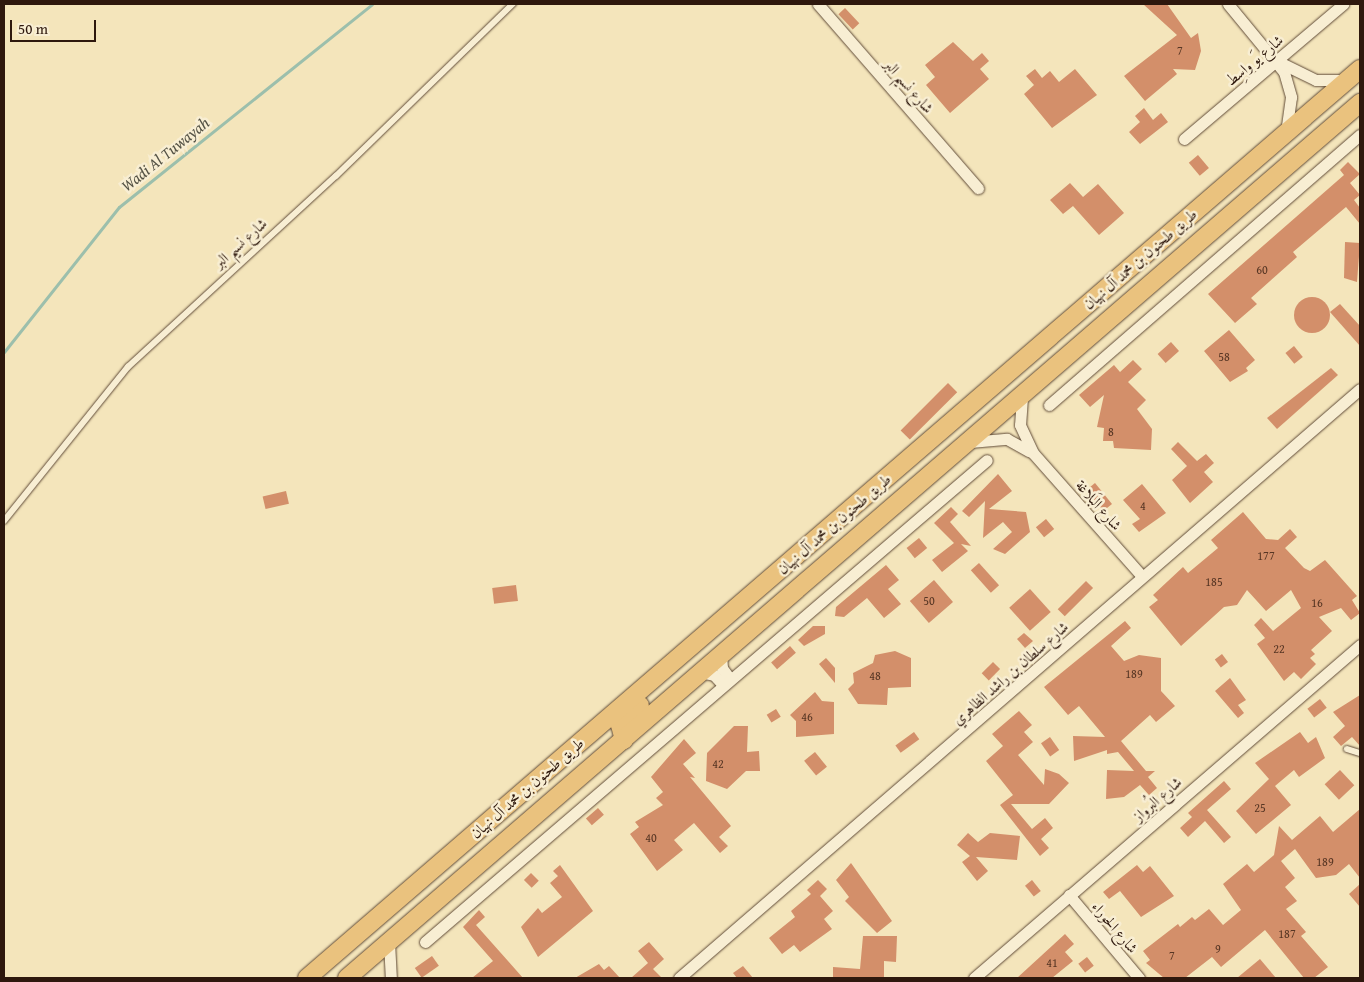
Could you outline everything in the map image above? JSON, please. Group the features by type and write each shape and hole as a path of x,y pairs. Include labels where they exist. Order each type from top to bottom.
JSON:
{"main road":[{"name":"طريق طحنون بن محمد آل نهيان","path":"307,978 1354,74"},
{"name":"طريق طحنون بن محمد آل نهيان","path":"347,978 624,740 700,672 970,442 1360,103"},
{"path":"624,740 622,721 700,651 721,621"}],"street":[{"name":"شارع نسيم البر","path":"818,4 978,188"},
{"path":"1228,4 1277,61 1291,97 1285,135"},
{"name":"شارع يَو واسِط","path":"1184,139 1343,4"},
{"path":"1277,61 1310,78 1354,74"},
{"path":"1049,405 1360,135"},
{"name":"شارع سلطان بن راشد الظاهري","path":"679,978 1360,389"},
{"name":"شارع البَلاغة","path":"1022,397 1020,425 1033,453 1142,576"},
{"name":"شارع البَلاغة","path":"970,442 1007,439 1033,453"},
{"path":"425,942 987,460"},
{"name":"شارع البُرواز","path":"974,978 1069,894 1360,645"},
{"path":"721,654 722,668 727,682"},
{"path":"700,672 714,674 727,682"},
{"name":"شارع الحوراء","path":"1069,894 1139,978"},
{"path":"389,942 391,978"}],"lane":[{"name":"شارع نسيم البر","path":"4,521 128,367 336,176 513,4"},
{"path":"1347,749 1360,753"}],"building":[{"path":"1143,4 1167,4 1191,38 1198,33 1201,51 1195,70 1173,69 1177,74 1145,101 1124,76 1177,35"},
{"path":"845,8 859,23 853,29 838,14"},
{"path":"953,42 973,61 982,53 989,61 980,69 989,79 950,113 926,85 935,77 925,65"},
{"path":"1035,69 1042,78 1050,71 1059,82 1075,69 1097,95 1052,128 1024,94 1034,85 1026,76"},
{"path":"1144,108 1153,120 1161,113 1168,122 1140,144 1129,132 1140,122 1135,116"},
{"path":"1198,155 1209,168 1200,176 1189,163"},
{"path":"1348,162 1360,174 1350,183 1360,195 1354,200 1360,208 1360,224 1346,207 1293,252 1297,257 1251,298 1257,304 1235,323 1208,294 1344,175 1340,170"},
{"path":"1070,183 1083,197 1098,184 1124,213 1099,235 1073,206 1063,214 1050,200"},
{"path":"1345,242 1360,243 1357,282 1344,278"},
{"path":"1312,297 1324,303 1330,315 1324,327 1312,333 1300,327 1294,315 1300,303"},
{"path":"1340,304 1360,326 1360,346 1330,312"},
{"path":"1229,330 1255,360 1246,368 1248,371 1230,382 1204,351"},
{"path":"1171,342 1179,351 1166,363 1158,354"},
{"path":"1294,346 1303,357 1294,364 1285,353"},
{"path":"1133,360 1142,369 1128,382 1146,400 1137,409 1152,429 1151,450 1114,448 1113,441 1103,441 1104,428 1097,427 1104,395 1090,407 1079,395 1114,365 1120,372"},
{"path":"1331,368 1338,375 1277,429 1267,418"},
{"path":"948,383 957,392 910,440 901,430"},
{"path":"1178,442 1197,461 1206,454 1214,463 1204,472 1213,482 1190,503 1172,480 1187,466 1171,449"},
{"path":"998,474 1012,491 989,509 1026,512 1030,532 1005,554 993,549 1012,532 1003,522 983,538 985,501 969,517 962,511"},
{"path":"1095,483 1112,504 1103,511 1086,490"},
{"path":"1142,484 1166,513 1139,532 1132,524 1140,519 1123,500"},
{"path":"286,491 289,504 266,509 263,496"},
{"path":"951,507 958,514 950,522 971,546 961,544 968,551 942,572 932,560 954,543 934,523"},
{"path":"1243,512 1266,539 1278,540 1290,529 1297,537 1285,548 1304,568 1310,571 1325,560 1357,596 1352,600 1360,613 1351,620 1341,608 1319,617 1332,631 1311,650 1315,654 1310,658 1316,664 1301,679 1294,672 1284,681 1257,644 1265,638 1254,625 1261,618 1273,631 1301,608 1291,590 1266,611 1247,590 1237,605 1224,607 1181,646 1149,607 1158,600 1153,595 1183,567 1188,573 1218,548 1211,540"},
{"path":"1046,519 1054,529 1044,537 1036,527"},
{"path":"919,538 927,548 915,558 907,548"},
{"path":"979,563 999,585 991,593 971,570"},
{"path":"886,565 899,580 888,589 901,604 884,618 867,598 844,617 835,616 836,607"},
{"path":"934,580 953,602 929,623 910,601"},
{"path":"1086,581 1093,588 1065,616 1058,609"},
{"path":"516,585 518,601 494,604 492,588"},
{"path":"1030,589 1051,612 1030,631 1009,608"},
{"path":"1125,621 1131,628 1111,646 1124,661 1139,655 1161,658 1161,691 1175,706 1156,722 1150,715 1121,741 1146,771 1155,771 1148,777 1157,788 1149,795 1140,785 1124,797 1106,799 1107,770 1134,771 1118,752 1107,754 1107,750 1074,761 1073,736 1105,737 1079,706 1068,715 1044,687"},
{"path":"813,626 825,626 825,634 804,646 798,640"},
{"path":"1024,633 1033,641 1025,648 1017,639"},
{"path":"790,646 796,653 777,669 771,662"},
{"path":"895,651 911,658 911,687 888,688 887,705 858,704 848,689 854,683 853,673 873,663 875,655"},
{"path":"1222,654 1228,662 1221,667 1215,659"},
{"path":"826,658 835,668 835,683 819,664"},
{"path":"993,662 1000,669 989,680 982,673"},
{"path":"1230,678 1246,700 1238,705 1244,713 1238,718 1215,691"},
{"path":"815,692 822,701 834,702 834,734 796,737 796,721 790,715"},
{"path":"1360,695 1360,746 1352,737 1341,746 1333,737 1345,726 1333,712"},
{"path":"1320,699 1327,708 1314,718 1307,709"},
{"path":"776,709 781,717 771,722 767,715"},
{"path":"1019,711 1032,725 1024,732 1033,742 1018,755 1044,785 1045,769 1059,774 1069,783 1049,804 1011,804 1032,829 1045,818 1053,828 1041,839 1049,848 1040,856 1000,805 1013,795 986,761 1003,746 992,734"},
{"path":"734,726 748,726 747,752 759,751 760,771 746,771 727,789 706,781 707,753"},
{"path":"914,732 919,739 901,753 895,746"},
{"path":"1300,732 1308,743 1316,737 1325,758 1299,777 1294,770 1275,786 1291,805 1256,834 1236,811 1269,779 1255,763"},
{"path":"1050,737 1059,750 1050,756 1041,743"},
{"path":"684,739 696,753 683,764 695,778 690,777 731,826 719,837 728,846 720,853 694,823 674,840 683,850 657,871 630,834 639,827 635,822 663,805 656,798 663,792 651,777"},
{"path":"815,752 827,767 816,776 804,761"},
{"path":"1340,770 1354,785 1339,800 1325,784"},
{"path":"1224,781 1231,789 1207,810 1231,837 1224,843 1205,821 1188,837 1180,828 1192,817 1188,813"},
{"path":"598,808 604,815 592,825 586,818"},
{"path":"1360,809 1360,878 1349,864 1336,875 1316,878 1295,849 1281,861 1295,878 1285,887 1297,901 1286,909 1306,932 1301,936 1328,967 1314,978 1304,978 1265,930 1221,967 1212,957 1185,978 1164,978 1146,963 1150,960 1143,951 1178,924 1180,927 1192,917 1195,920 1209,909 1223,925 1241,910 1223,884 1247,864 1254,872 1274,855 1279,826 1292,840 1320,816 1333,832"},
{"path":"968,833 978,842 990,833 1020,836 1017,860 976,857 988,871 977,881 962,862 970,856 957,845"},
{"path":"851,863 892,921 877,933 845,901 849,897 836,880"},
{"path":"560,865 593,911 538,957 521,927 538,908 542,913 562,897 550,883 558,876 553,871"},
{"path":"1137,865 1143,872 1150,866 1174,896 1141,917 1120,891 1109,899 1103,892"},
{"path":"531,873 539,881 532,888 524,880"},
{"path":"818,880 827,889 820,896 833,911 824,919 832,929 800,952 794,945 782,954 769,938 795,917 791,911 811,894 807,890"},
{"path":"1032,880 1041,891 1034,897 1025,886"},
{"path":"1360,884 1360,907 1349,894"},
{"path":"479,910 485,917 476,925 523,978 472,978 493,961 463,927"},
{"path":"1065,934 1074,944 1065,952 1073,961 1052,978 1017,978"},
{"path":"863,936 897,936 896,962 884,961 884,978 833,978 833,967 860,969"},
{"path":"649,942 664,959 653,969 662,978 631,978 648,963 638,951"},
{"path":"432,956 439,966 422,978 415,968"},
{"path":"1087,957 1094,966 1085,972 1078,964"},
{"path":"1260,959 1276,978 1237,978"},
{"path":"599,964 604,970 609,966 620,978 575,978"},
{"path":"743,966 753,978 737,978 733,973"}],"waterway":[{"name":"Wadi Al Tuwayah","path":"4,352 119,207 372,4"}]}
